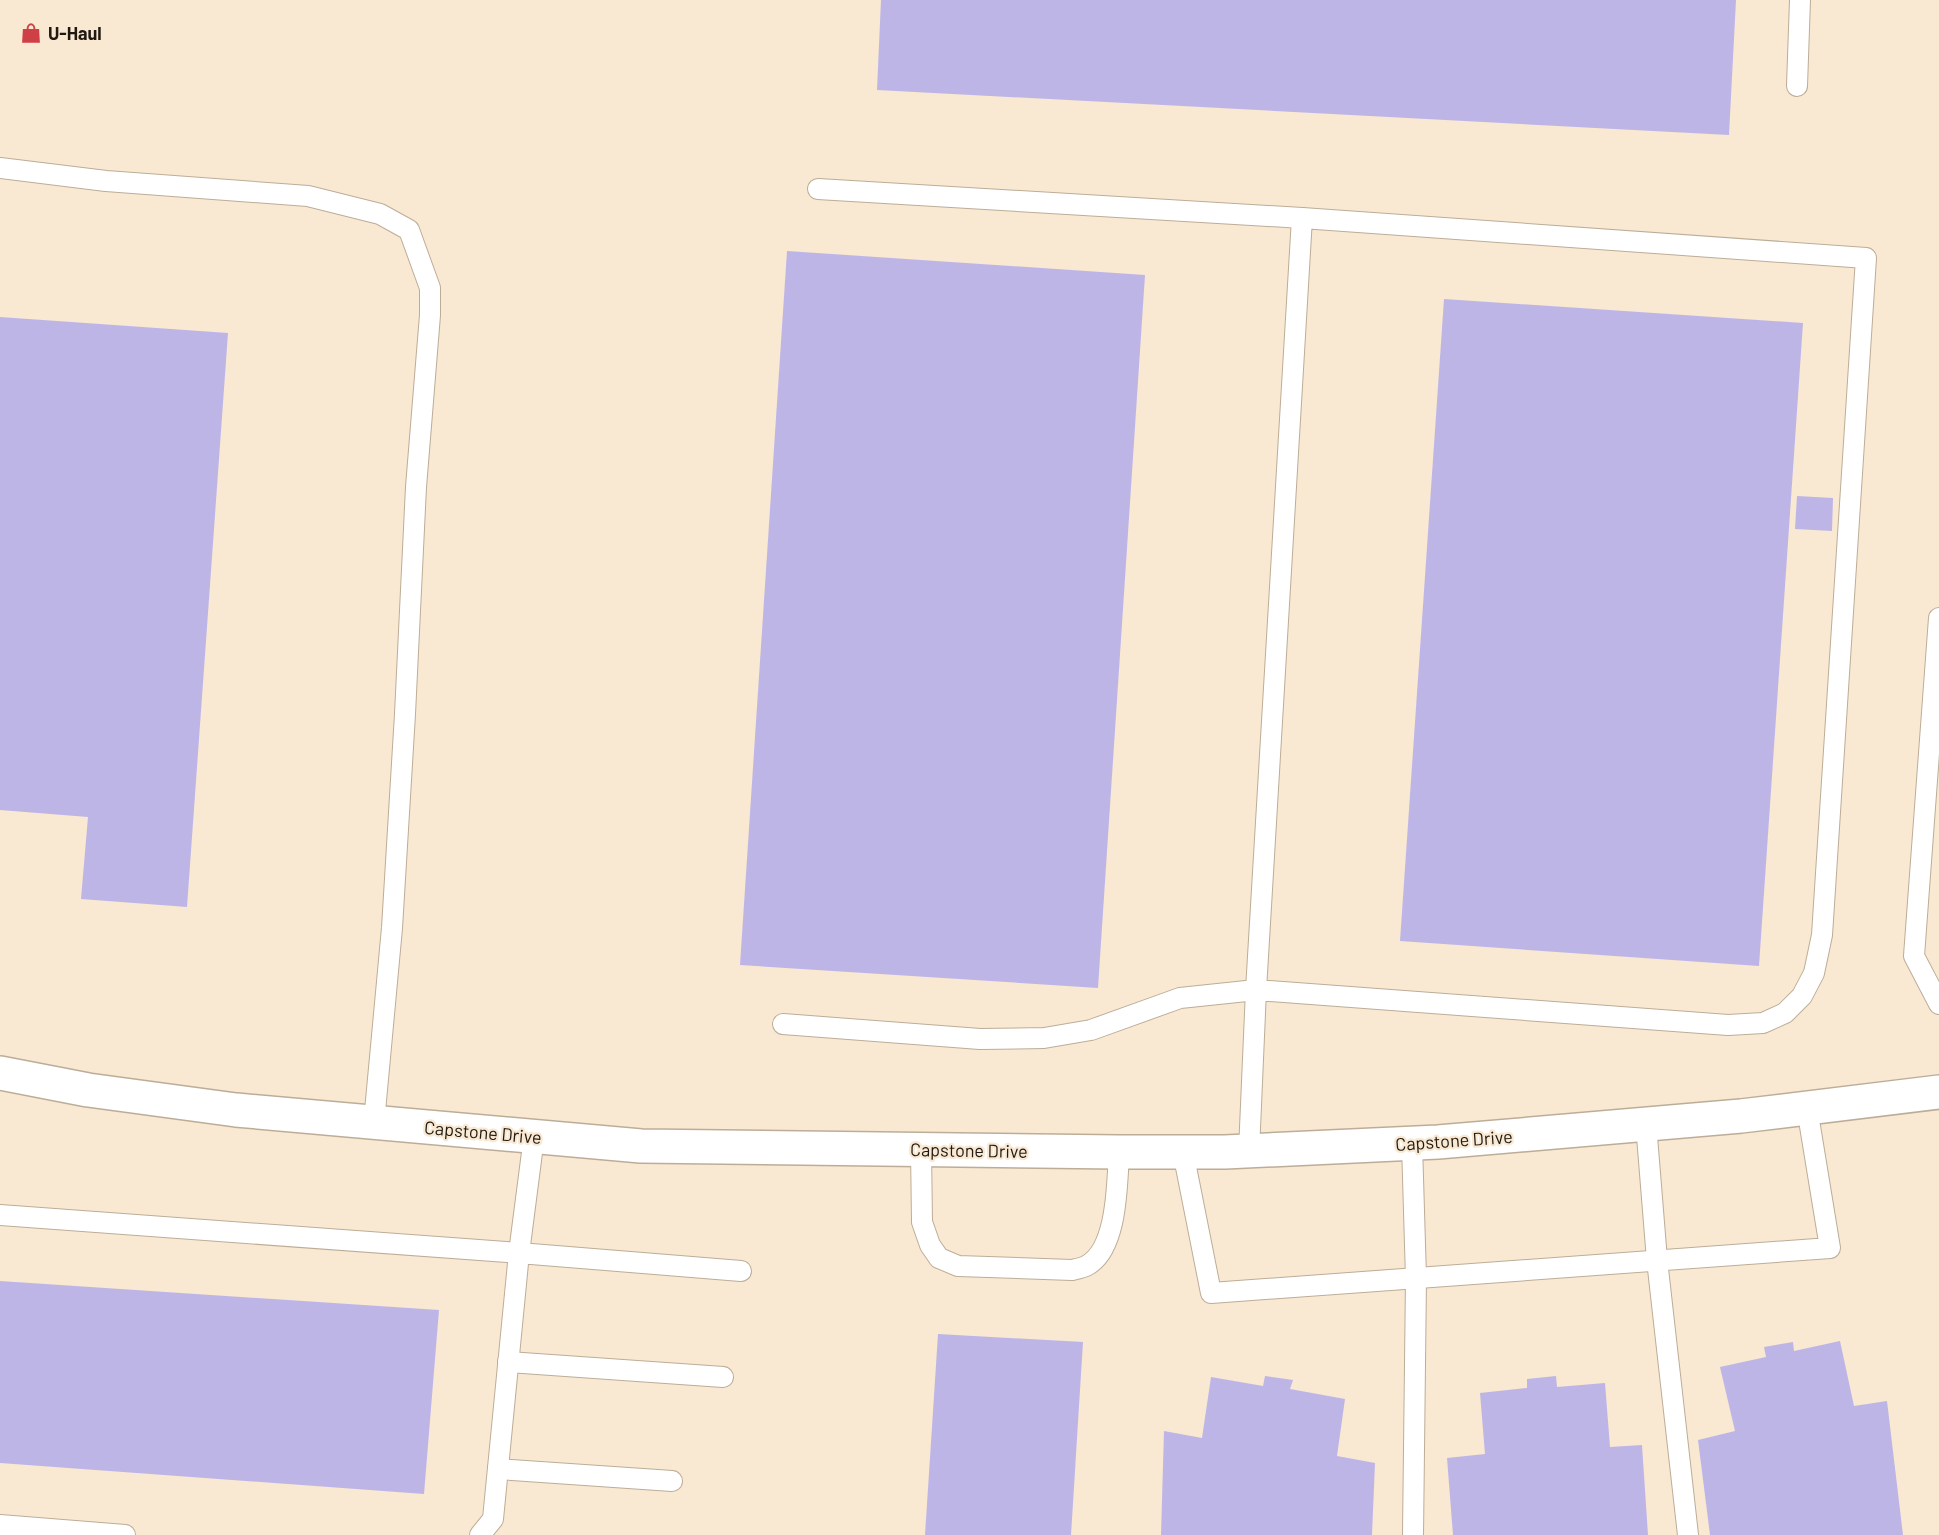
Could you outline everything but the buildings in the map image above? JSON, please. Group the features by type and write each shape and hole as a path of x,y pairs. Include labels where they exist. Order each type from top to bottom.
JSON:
{"street":[{"name":"Capstone Drive","path":"0,1072 88,1090 213,1107 640,1146 1119,1152 1249,1151 1412,1144 1646,1124 1939,1092"}],"lane":[{"path":"1797,86 1800,0"},
{"path":"0,168 106,182 308,196 380,214 409,230 430,288 430,315 416,487 392,928 374,1122"},
{"path":"783,1024 980,1039 1044,1038 1091,1030 1180,998 1256,990 1728,1025 1763,1023 1785,1013 1802,996 1814,973 1822,935 1866,258 1302,218 818,189"},
{"path":"1249,1151 1256,990 1302,218"},
{"path":"1939,618 1914,956 1939,1004"},
{"path":"1183,1152 1211,1293 1830,1248 1807,1108"},
{"path":"1646,1124 1657,1260 1688,1535"},
{"path":"480,1535 493,1519 519,1253 534,1137"},
{"path":"1412,1144 1416,1278 1413,1535"},
{"path":"921,1149 922,1222 930,1245 939,1258 958,1266 1072,1270 1087,1266 1101,1252 1110,1233 1115,1211 1119,1152"},
{"path":"0,1215 741,1271"},
{"path":"508,1362 723,1377"},
{"path":"498,1469 672,1481"},
{"path":"0,1525 125,1535"}],"place":[{"name":"U-Haul","path":"31,33"}]}
